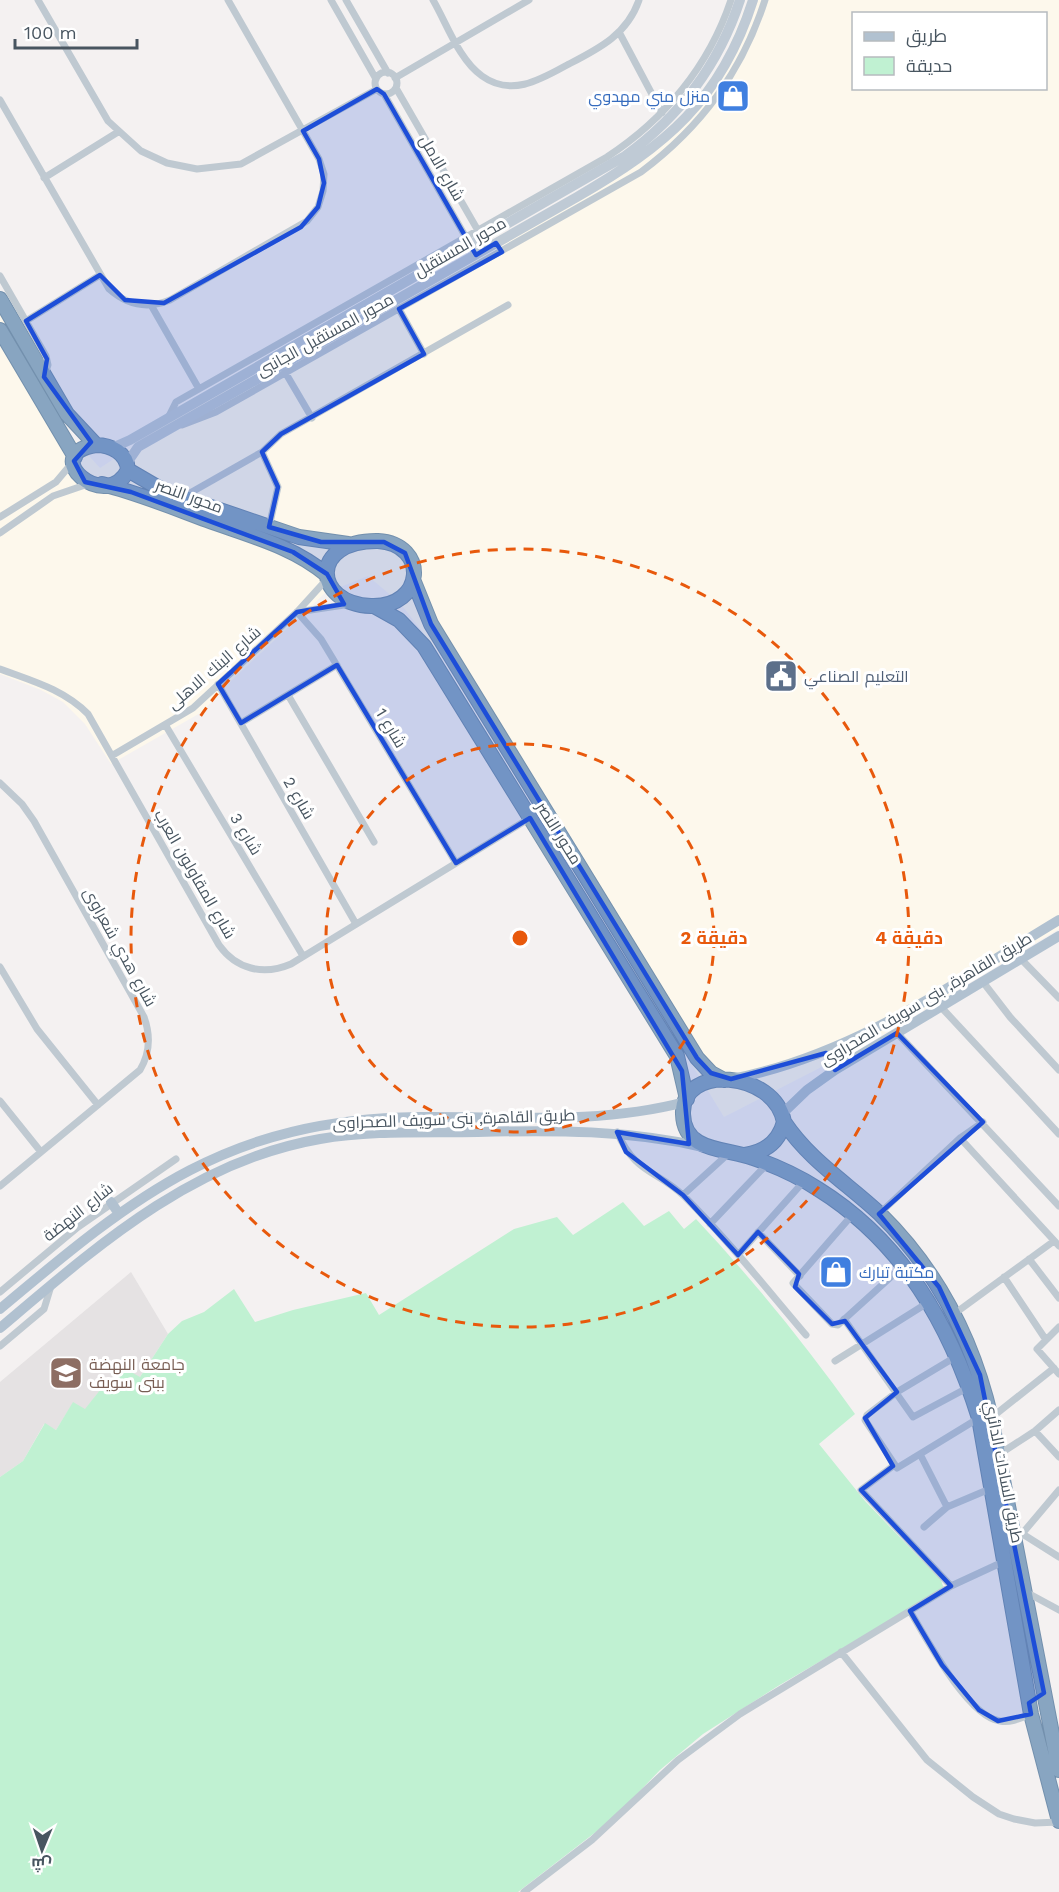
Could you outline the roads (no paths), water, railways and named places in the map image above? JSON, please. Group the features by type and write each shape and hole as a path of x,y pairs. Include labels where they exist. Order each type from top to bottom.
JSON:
{"highway":[{"path":"0,299 44,377 75,425 96,445"},
{"path":"0,330 61,433 74,459 77,475 96,484 119,481 128,467 111,448 96,445 82,449 74,459"},
{"path":"61,433 75,425"},
{"name":"محور النصر","path":"128,467 154,487 310,540 348,544"},
{"name":"محور النصر","path":"96,484 131,492 284,548 311,562 328,577"},
{"path":"378,542 396,546 405,553 412,563 414,582 406,595 398,601 374,606 354,604 339,596 328,577 328,564 334,554 348,544 378,542"},
{"name":"محور النصر","path":"414,582 430,624 697,1058 711,1073 728,1080"},
{"name":"محور النصر","path":"374,606 399,620 419,639 677,1056 686,1100"},
{"path":"728,1080 755,1085 776,1102 784,1117 777,1139 759,1153 728,1154 699,1143 687,1131 683,1114 686,1100 701,1085 728,1080"},
{"name":"طريق السادات الدائري","path":"784,1117 802,1146 832,1175 879,1214 921,1261 954,1314 976,1365 985,1418 992,1488 1031,1714 1059,1822"},
{"name":"طريق السادات الدائري","path":"745,1155 805,1180 854,1214 875,1232 904,1265 929,1302 957,1356 999,1455 1018,1538 1023,1591 1059,1770"},
{"path":"822,1191 820,1181 825,1176 832,1175"},
{"path":"1028,1695 1035,1699 1044,1693"}],"main road":[{"name":"طريق القاهرة, بنى سويف الصحراوى","path":"728,1080 789,1066 826,1053 898,1017 1059,920"},
{"name":"طريق القاهرة, بنى سويف الصحراوى","path":"784,1117 807,1090 835,1070 1059,936"},
{"path":"826,1053 835,1070"},
{"name":"طريق القاهرة, بنى سويف الصحراوى","path":"0,1310 73,1248 119,1214 208,1159 250,1142 291,1131 359,1120 625,1114 686,1100"},
{"path":"546,1105 546,1117"},
{"name":"طريق القاهرة, بنى سويف الصحراوى","path":"4,1324 105,1240 164,1201 222,1170 277,1149 320,1139 364,1134 571,1130 617,1132 712,1149"},
{"path":"111,1202 119,1214"},
{"path":"0,1310 4,1324"}],"street":[{"path":"38,0 100,109 118,132 154,158 197,169 241,164 377,89"},
{"path":"0,100 100,275 119,297 138,304 151,305 171,300 308,221 318,207 324,183 319,159 228,0"},
{"path":"331,0 376,80 377,89 384,94 390,93 396,88 395,78 388,73 346,0"},
{"path":"433,0 469,64 483,77 501,85 520,86 539,81 599,48 619,33 639,0"},
{"path":"395,78 528,0"},
{"name":"محور المستقبل الجانبى","path":"272,376 285,372 399,309 636,137 685,87 705,57 731,0"},
{"name":"محور المستقبل","path":"490,242 612,165 658,129 684,103 705,75 725,39 740,0"},
{"name":"محور المستقبل","path":"128,467 138,447 171,422 470,246 490,242 630,166 676,129 704,97 725,66 742,32 753,0"},
{"name":"محور المستقبل الجانبى","path":"171,422 174,404 199,389 470,246 490,242 626,182 682,138 727,84 749,44 765,0"},
{"path":"619,33 662,113"},
{"path":"376,80 380,75 388,73"},
{"name":"شارع الامل","path":"396,88 490,242"},
{"name":"شارع الامل","path":"384,94 470,246"},
{"path":"44,178 118,132"},
{"name":"محور المستقبل","path":"111,448 272,376 470,246"},
{"path":"26,321 100,275"},
{"path":"0,276 47,359 44,377"},
{"path":"151,305 199,389"},
{"path":"183,497 262,452 281,434 508,305"},
{"path":"399,309 424,354"},
{"path":"285,372 312,418"},
{"path":"262,452 278,487 269,526"},
{"path":"0,517 56,482 74,459"},
{"path":"0,533 52,496 96,484"},
{"name":"شارع البنك الاهلى","path":"113,755 166,726 193,708 297,612 328,577"},
{"path":"297,612 354,604"},
{"name":"شارع 1","path":"297,612 316,632 337,665 456,863"},
{"path":"241,723 337,665"},
{"name":"شارع المقاولون العرب","path":"0,669 53,688 72,699 94,723 219,945 228,956 240,964 261,970 284,967 530,818"},
{"name":"شارع 2","path":"218,684 356,924"},
{"path":"288,695 374,842"},
{"name":"شارع 3","path":"166,726 303,956"},
{"name":"شارع هدي شعراوى","path":"0,783 29,813 147,1025 149,1048 140,1070 0,1186"},
{"path":"1021,959 1059,998"},
{"path":"0,967 37,1029 98,1105"},
{"path":"983,982 1010,1017 1059,1070"},
{"path":"941,1007 1059,1134"},
{"path":"897,1033 983,1122 1059,1206"},
{"path":"0,1101 41,1152"},
{"path":"879,1214 960,1138 983,1122"},
{"path":"617,1132 632,1160 683,1195 806,1335"},
{"path":"954,1314 1029,1259 1057,1243 960,1138"},
{"path":"683,1195 728,1154"},
{"name":"شارع النهضة","path":"0,1292 111,1202 176,1159"},
{"path":"710,1224 768,1163"},
{"path":"738,1255 805,1180"},
{"path":"854,1214 794,1285 832,1324 836,1326 904,1265"},
{"path":"758,1232 800,1276"},
{"path":"1029,1259 1059,1298"},
{"path":"1004,1277 1046,1340"},
{"path":"0,1346 44,1309 51,1285"},
{"path":"835,1361 929,1302"},
{"path":"844,1319 913,1417 969,1387"},
{"path":"951,1586 861,1490 893,1466 900,1467 985,1418 1057,1371 1037,1351 1059,1327"},
{"path":"893,1466 865,1418 897,1392 957,1356"},
{"path":"999,1455 1035,1431 1059,1410"},
{"path":"1035,1431 1059,1457"},
{"path":"920,1454 947,1507"},
{"path":"924,1527 947,1507 992,1488"},
{"path":"1059,1490 1018,1538 1059,1557"},
{"path":"524,1892 592,1840 706,1737 951,1586 1005,1561"},
{"path":"1023,1591 1059,1610"},
{"path":"910,1611 942,1665 979,1710 998,1721 1009,1722 1031,1714"},
{"path":"841,1652 927,1760 973,1797 999,1814 1014,1819 1035,1823 1059,1822"}],"place":[{"name":"منزل مني مهدوي","path":"733,96"},
{"name":"التعليم الصناعي","path":"781,676"},
{"name":"مكتبة تبارك","path":"836,1272"},
{"name":"جامعة النهضة ببنى سويف","path":"66,1373"}]}
